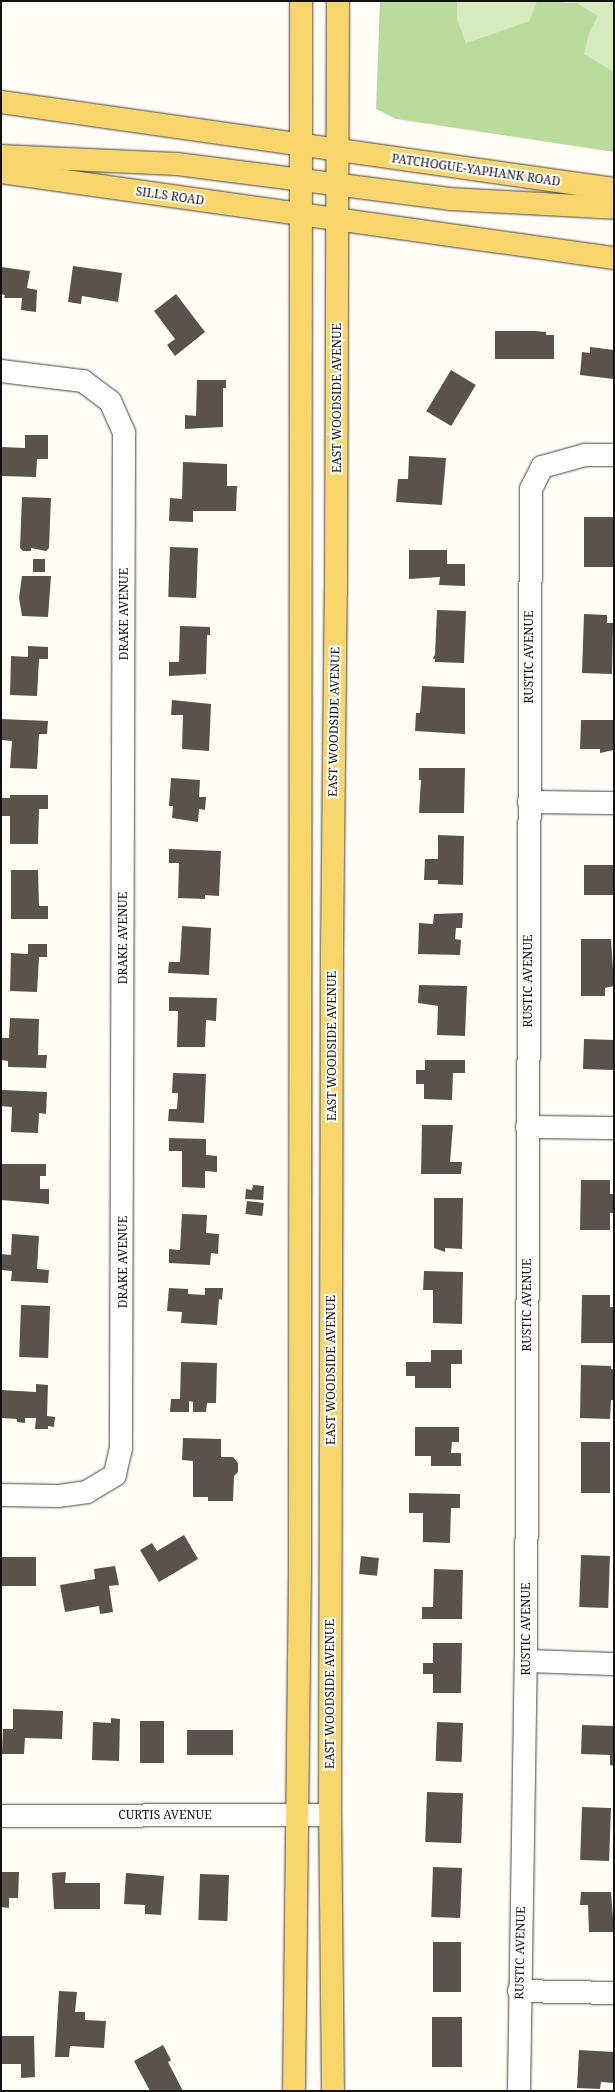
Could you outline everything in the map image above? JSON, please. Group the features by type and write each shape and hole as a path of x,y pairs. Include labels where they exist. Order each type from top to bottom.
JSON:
{"main road":[{"path":"294,2091 299,1815 301,1"},
{"name":"EAST WOODSIDE AVENUE","path":"332,2091 330,1815 332,953 338,220 338,1"},
{"path":"1,102 338,150"},
{"name":"PATCHOGUE-YAPHANK ROAD","path":"338,150 614,189"},
{"path":"1,156 170,163 457,199 614,208"},
{"name":"SILLS ROAD","path":"1,172 338,220"},
{"path":"338,220 614,258"}],"street":[{"name":"DRAKE AVENUE","path":"1,371 83,381 110,401 124,434 121,1448 115,1475 88,1492 58,1496 1,1494"},
{"name":"RUSTIC AVENUE","path":"519,2091 519,1991 526,1662 530,489 542,467 585,455 614,455"},
{"path":"529,802 614,804"},
{"path":"527,1127 614,1128"},
{"path":"526,1662 614,1664"},
{"name":"CURTIS AVENUE","path":"1,1816 330,1815"},
{"path":"519,1991 614,1993"}],"green space":[{"path":"380,1 457,1 457,18 466,43 529,21 537,1 577,3 598,16 589,34 584,54 614,72 614,152 396,119 376,109"},
{"path":"457,1 537,1 529,21 466,43 457,18"},
{"path":"564,1 614,1 614,72 583,54 589,34 598,16 577,3"}],"building":[{"path":"73,266 122,273 118,302 82,296 81,304 68,302"},
{"path":"1,267 30,271 27,288 37,290 36,312 21,310 22,298 4,298 5,295 1,294"},
{"path":"176,294 205,332 175,356 167,345 175,339 154,311"},
{"path":"495,331 535,331 546,332 546,335 554,335 554,359 495,359"},
{"path":"590,347 614,350 614,379 580,375 582,352 590,353"},
{"path":"451,370 476,385 451,426 426,411"},
{"path":"197,380 226,380 226,388 223,388 223,427 185,429 185,415 196,416"},
{"path":"25,435 48,435 48,459 37,459 36,477 1,476 1,447 25,448"},
{"path":"409,456 446,458 442,505 396,502 398,479 408,479"},
{"path":"183,462 227,464 227,486 237,486 236,511 193,511 193,522 169,521 170,498 182,499"},
{"path":"22,497 51,498 49,548 46,551 31,548 31,551 23,551 20,548"},
{"path":"584,517 613,517 613,567 584,567"},
{"path":"170,547 198,548 196,598 168,597"},
{"path":"409,550 447,550 447,564 465,564 465,586 439,585 440,577 409,579"},
{"path":"33,559 45,559 45,572 33,572"},
{"path":"22,576 51,576 48,617 22,616 19,598"},
{"path":"437,610 466,611 464,663 435,662 435,659 433,659 435,654"},
{"path":"584,614 607,615 607,623 613,623 612,674 582,673"},
{"path":"180,626 210,627 210,635 207,635 206,674 169,676 169,662 179,662"},
{"path":"28,646 48,647 48,659 39,659 37,696 10,695 11,656 28,657"},
{"path":"422,686 465,688 465,734 415,731 416,713 420,713"},
{"path":"172,700 211,704 209,751 182,749 183,715 171,715"},
{"path":"1,719 48,721 47,734 39,734 37,769 10,768 12,741 1,740"},
{"path":"581,720 614,720 614,750 600,753 600,749 580,749"},
{"path":"419,768 465,768 464,813 419,813 421,780 419,780"},
{"path":"171,778 200,780 199,797 206,797 205,810 199,809 198,822 172,818 173,806 169,806"},
{"path":"10,795 48,795 48,809 39,809 38,844 10,844 10,816 1,816 1,798 10,798"},
{"path":"438,835 464,836 463,885 438,884 438,880 424,880 425,859 438,859"},
{"path":"169,849 221,851 219,896 205,895 205,899 178,898 179,863 169,863"},
{"path":"584,865 614,865 614,895 584,895"},
{"path":"11,870 38,870 39,906 48,906 48,919 11,919"},
{"path":"463,913 462,928 456,928 455,939 461,940 460,955 418,954 419,923 433,924 434,914"},
{"path":"182,926 211,928 209,975 168,973 169,962 180,962"},
{"path":"581,939 611,939 614,986 605,988 605,996 581,996"},
{"path":"28,944 47,944 47,957 39,957 37,992 10,991 11,953 28,954"},
{"path":"419,985 467,986 465,1036 437,1035 438,1006 418,1003"},
{"path":"169,997 217,998 216,1021 206,1020 205,1047 177,1047 178,1011 169,1011"},
{"path":"10,1018 39,1019 38,1055 47,1055 46,1068 8,1067 8,1061 1,1060 1,1038 9,1038"},
{"path":"584,1039 614,1040 613,1070 583,1069"},
{"path":"425,1060 465,1060 465,1073 453,1073 452,1100 424,1099 424,1084 416,1084 416,1070 425,1070"},
{"path":"173,1073 206,1074 204,1123 168,1121 169,1109 177,1109 178,1093 172,1093"},
{"path":"1,1090 47,1092 46,1114 39,1113 38,1133 11,1132 12,1107 1,1106"},
{"path":"422,1125 453,1125 450,1162 462,1162 461,1174 421,1174"},
{"path":"169,1138 206,1139 206,1155 217,1156 217,1172 205,1171 205,1188 182,1187 182,1151 169,1151"},
{"path":"1,1164 46,1164 46,1176 40,1176 40,1189 49,1189 49,1204 1,1200"},
{"path":"581,1180 610,1180 610,1194 614,1194 614,1213 610,1213 610,1230 580,1230"},
{"path":"253,1185 264,1186 263,1200 245,1199 246,1189 252,1190"},
{"path":"434,1198 463,1198 462,1249 445,1248 445,1252 434,1248"},
{"path":"247,1201 264,1203 262,1216 245,1214"},
{"path":"182,1214 207,1215 206,1233 219,1234 218,1254 211,1253 210,1265 169,1263 169,1249 180,1250"},
{"path":"12,1234 39,1236 37,1269 49,1270 48,1283 11,1281 12,1271 1,1270 1,1254 11,1255"},
{"path":"424,1271 463,1272 462,1324 433,1323 433,1290 423,1290"},
{"path":"169,1288 188,1289 188,1294 205,1295 205,1288 223,1288 222,1300 219,1299 217,1325 181,1323 182,1312 167,1311"},
{"path":"582,1295 610,1295 610,1307 614,1307 614,1343 581,1343"},
{"path":"21,1305 50,1306 48,1358 19,1357"},
{"path":"431,1350 462,1350 462,1364 451,1364 451,1388 415,1388 415,1376 406,1376 406,1362 431,1362"},
{"path":"181,1362 217,1363 216,1403 207,1403 206,1412 193,1412 193,1402 189,1401 189,1412 170,1412 171,1399 180,1399"},
{"path":"581,1365 611,1366 611,1369 614,1369 614,1400 611,1400 610,1419 580,1418"},
{"path":"36,1384 48,1385 47,1416 55,1417 54,1427 48,1426 48,1429 35,1429 36,1418 25,1418 25,1423 17,1422 17,1419 1,1418 1,1390 36,1392"},
{"path":"415,1427 459,1427 459,1442 452,1442 451,1453 461,1453 461,1466 431,1466 431,1456 415,1456"},
{"path":"183,1438 221,1439 221,1457 233,1457 238,1463 238,1472 234,1476 233,1501 208,1501 208,1497 193,1497 193,1461 182,1460"},
{"path":"581,1442 610,1442 610,1493 581,1493"},
{"path":"409,1493 460,1494 460,1508 451,1508 450,1543 423,1542 423,1513 409,1513"},
{"path":"184,1535 198,1559 159,1582 140,1550 152,1543 157,1551"},
{"path":"581,1555 610,1556 608,1608 579,1607"},
{"path":"361,1556 379,1558 377,1576 359,1574"},
{"path":"1,1557 36,1557 36,1586 1,1586"},
{"path":"115,1566 119,1585 109,1586 113,1612 100,1614 99,1606 65,1612 60,1585 95,1579 94,1569"},
{"path":"434,1569 463,1570 462,1619 422,1619 422,1607 433,1607"},
{"path":"433,1643 462,1643 461,1693 433,1693 433,1674 423,1674 423,1663 433,1663"},
{"path":"13,1709 63,1711 62,1739 25,1738 24,1754 2,1754 3,1729 13,1729"},
{"path":"111,1718 120,1719 119,1761 92,1760 93,1722 111,1723"},
{"path":"140,1721 164,1721 164,1763 140,1763"},
{"path":"437,1722 463,1723 462,1762 436,1761"},
{"path":"582,1725 614,1726 614,1766 610,1765 610,1755 581,1754"},
{"path":"187,1730 233,1730 233,1755 187,1755"},
{"path":"427,1792 463,1793 461,1843 425,1842"},
{"path":"582,1807 611,1808 609,1861 580,1860"},
{"path":"433,1867 462,1868 460,1918 431,1917"},
{"path":"1,1872 19,1872 18,1898 9,1898 9,1908 1,1907"},
{"path":"66,1872 65,1883 100,1883 100,1909 54,1909 52,1873"},
{"path":"126,1873 164,1876 161,1915 145,1914 145,1905 124,1904"},
{"path":"200,1874 229,1875 227,1921 198,1920"},
{"path":"581,1892 611,1892 614,1932 589,1932 588,1905 580,1905"},
{"path":"433,1942 461,1942 461,1992 433,1992"},
{"path":"59,1991 77,1992 75,2012 85,2012 85,2020 106,2021 104,2048 70,2046 69,2057 55,2057"},
{"path":"432,2017 462,2017 462,2067 432,2067"},
{"path":"1,2036 34,2036 35,2077 21,2078 21,2064 1,2064"},
{"path":"163,2045 171,2060 168,2062 183,2091 150,2091 134,2061"},
{"path":"579,2050 614,2052 614,2083 601,2082 600,2089 577,2088"}]}
